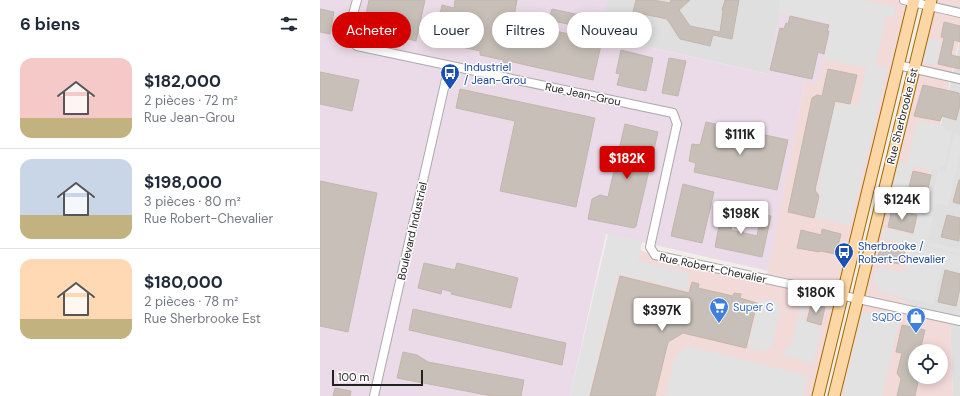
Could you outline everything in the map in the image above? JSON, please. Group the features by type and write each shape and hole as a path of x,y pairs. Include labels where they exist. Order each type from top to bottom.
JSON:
{"main road":[{"name":"Rue Sherbrooke Est","path":"818,396 898,65 910,1"},
{"name":"Rue Sherbrooke Est","path":"835,390 930,3"},
{"path":"876,158 891,163"},
{"path":"860,223 876,227"},
{"path":"824,373 835,390"}],"street":[{"name":"Rue Jean-Grou","path":"357,0 350,32 352,42 357,46 673,113 677,124 650,247 654,255"},
{"path":"910,1 930,3 960,12"},
{"path":"898,65 960,79"},
{"name":"Boulevard Industriel","path":"374,396 449,66"},
{"name":"Rue Robert-Chevalier","path":"654,255 960,321"}],"shaded area":[{"path":"320,0 608,0 605,12 567,12 567,48 652,48 767,74 783,0 844,0 817,84 805,82 768,271 606,234 570,396 320,396"},
{"path":"606,0 783,0 768,74 652,48 652,12 604,12"},
{"path":"780,0 862,0 896,7 893,17 886,16 875,65 888,68 850,225 815,218 820,195 817,188 834,104 840,105 841,102 858,106 866,68 824,59 832,24 778,12"},
{"path":"844,0 914,0 818,396 571,396 616,242 655,255 766,279 805,82 817,83"},
{"path":"928,0 960,0 960,36 901,300 950,319 953,396 834,396"},
{"path":"925,38 941,41 936,65 920,61"},
{"path":"960,41 960,396 953,396 950,319 901,300"},
{"path":"917,120 940,125 947,131 952,132 945,167 940,166 939,171 945,172 954,133 960,135 960,154 948,206 937,204 937,202 926,248 960,256 960,272 942,268 933,304 876,291 878,285 872,283 876,267 904,273 911,245 881,238 883,228 913,235 918,213 928,215 938,171 913,166 904,204 886,199 894,162 907,164"},
{"path":"608,234 642,242 638,261 690,273 687,290 618,274 589,396 570,396"},
{"path":"929,242 960,249 960,254 928,246"},
{"path":"761,299 778,302 777,307 781,308 771,348 767,347 766,352 748,348"},
{"path":"801,304 806,305 803,320 817,324 816,328 821,329 813,363 784,356 786,346 791,347"},
{"path":"862,312 899,321 882,396 843,396"},
{"path":"688,346 808,376 803,396 665,396 675,356"}],"building":[{"path":"369,0 425,0 422,12 419,12 419,27 416,41 411,40 411,12 366,12"},
{"path":"455,0 517,0 515,12 492,12 492,48 559,48 559,32 567,34 567,48 600,48 593,80 508,61 507,63 503,62 503,60 480,55 480,51 466,48 484,48 484,12 440,12 442,5 454,8"},
{"path":"636,0 653,0 670,3 671,0 690,0 679,10 690,26 720,32 722,10 725,0 739,0 732,39 713,35 710,46 680,39 667,19 652,16 652,12 633,12"},
{"path":"320,9 334,12 332,12 330,34 320,32"},
{"path":"552,9 567,12 567,24 559,22 559,12 551,12"},
{"path":"790,16 829,25 824,54 818,52 812,79 770,70 780,28 784,29 786,23 788,24"},
{"path":"944,22 960,26 960,42 954,40 951,55 960,57 960,69 938,64 944,38 941,37"},
{"path":"621,50 653,58 646,91 617,85 620,74 616,73"},
{"path":"669,58 686,61 678,96 662,93"},
{"path":"828,69 857,75 850,104 835,101 815,190 819,196 814,218 788,212 812,98 817,95 822,96"},
{"path":"320,72 359,80 352,111 320,104"},
{"path":"923,85 959,93 960,105 956,120 942,116 940,121 914,116"},
{"path":"460,89 595,118 576,207 500,191 515,121 456,108"},
{"path":"706,122 788,140 777,190 694,172 696,163 689,161 692,144 700,145"},
{"path":"625,124 658,132 636,226 634,228 588,219 592,199 600,195 608,197"},
{"path":"913,171 931,175 924,207 905,203"},
{"path":"960,180 960,204 953,202"},
{"path":"320,181 377,193 348,332 320,326"},
{"path":"683,184 714,192 702,243 671,236"},
{"path":"723,205 735,208 731,230 757,236 761,214 771,216 762,257 715,247"},
{"path":"892,209 917,215 913,233 888,227"},
{"path":"947,215 960,218 959,241 941,237"},
{"path":"822,229 841,234 836,254 797,248 801,230 821,235"},
{"path":"881,243 906,248 902,261 899,261 899,264 886,261 887,258 878,256"},
{"path":"424,263 455,270 457,263 518,278 511,308 451,294 452,292 442,289 441,294 418,288"},
{"path":"945,270 960,274 960,288 956,306 938,302"},
{"path":"620,276 689,293 692,282 699,284 698,288 733,296 734,293 741,294 740,298 757,303 746,348 683,333 668,342 655,396 590,396"},
{"path":"811,304 825,307 821,325 807,321"},
{"path":"413,309 566,343 562,365 409,330"},
{"path":"902,325 925,330 922,344 908,344 908,384 918,384 915,396 897,396 901,379 897,373 902,353 896,352"},
{"path":"403,352 417,355 428,362 524,380 521,396 492,396 397,378"},
{"path":"335,388 351,391 350,396 333,396"}],"place":[{"name":"Industriel / Jean-Grou","path":"450,90"},
{"name":"Sherbrooke / Robert-Chevalier","path":"844,269"},
{"name":"Super C","path":"719,324"},
{"name":"SQDC","path":"916,334"}]}
